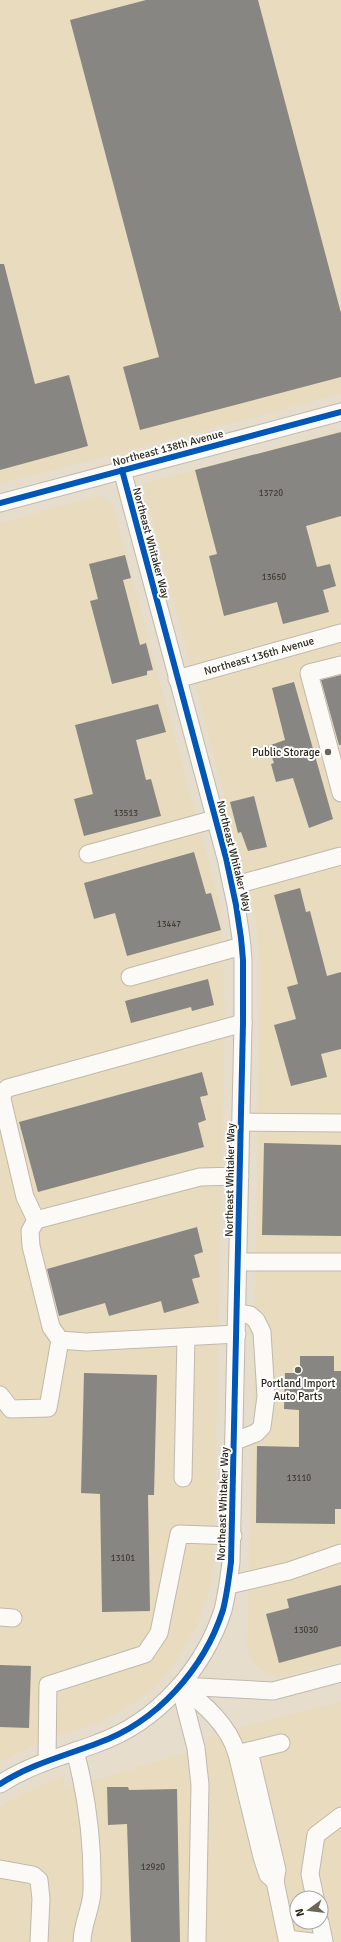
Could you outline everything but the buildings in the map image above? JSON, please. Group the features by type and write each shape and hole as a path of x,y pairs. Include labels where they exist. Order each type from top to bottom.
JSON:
{"street":[{"name":"Northeast 138th Avenue","path":"0,503 341,412"},
{"name":"Northeast Whitaker Way","path":"0,1784 47,1760 99,1743 138,1723 157,1709 192,1672 214,1633 223,1610 229,1584 233,1536 235,1441 243,1024 242,946 232,886 122,470"},
{"name":"Northeast 136th Avenue","path":"177,679 341,633"},
{"path":"341,665 309,673 341,793"},
{"path":"88,854 215,819"},
{"path":"232,886 341,856"},
{"path":"130,977 242,946"},
{"path":"36,1220 25,1197 2,1099 3,1092 8,1088 243,1024"},
{"path":"241,1122 341,1123"},
{"path":"0,1395 11,1409 48,1408 60,1340 51,1327 31,1246 30,1231 36,1220 200,1177 240,1176"},
{"path":"238,1262 341,1262"},
{"path":"235,1441 256,1433 262,1427 266,1396 262,1332 256,1320 250,1315 237,1314"},
{"path":"60,1340 86,1342 237,1334"},
{"path":"183,1478 186,1337"},
{"path":"47,1760 48,1685 145,1654 160,1633 179,1534 233,1536"},
{"path":"229,1584 289,1571 341,1553"},
{"path":"180,1686 272,1691 341,1673"},
{"path":"180,1686 208,1709 243,1753 262,1857 268,1875 275,1881 287,1939 312,1942"},
{"path":"180,1686 196,1748 200,1785 197,1942"},
{"path":"243,1753 281,1743"},
{"path":"75,1751 88,1808 92,1893 82,1930 82,1942"},
{"path":"313,1890 310,1874 316,1835 341,1816"},
{"path":"0,1869 33,1875 39,1880 41,1899 39,1942"},
{"path":"322,1930 324,1942"}],"shaded area":[{"path":"0,0 341,0 341,394 0,484"},
{"path":"341,430 341,1661 278,1678 261,1669 254,1663 247,1649 253,1445 260,965 256,917 143,484"},
{"path":"100,495 112,504 221,909 225,1016 214,1547 211,1585 197,1626 177,1659 156,1687 126,1708 97,1723 37,1743 0,1762 0,523"},
{"path":"341,1701 341,1942 0,1942 0,1807 20,1795 64,1776 65,1789 207,1747 207,1737"}],"cycle path":[{"path":"0,503 341,412"},
{"path":"0,1784 24,1771 120,1734 140,1722 176,1691 204,1653 215,1632 223,1610 231,1562 243,1023 243,960 241,938 226,858 122,470"}],"place":[{"name":"Public Storage","path":"328,752"},
{"name":"Portland Import Auto Parts","path":"298,1370"}]}
